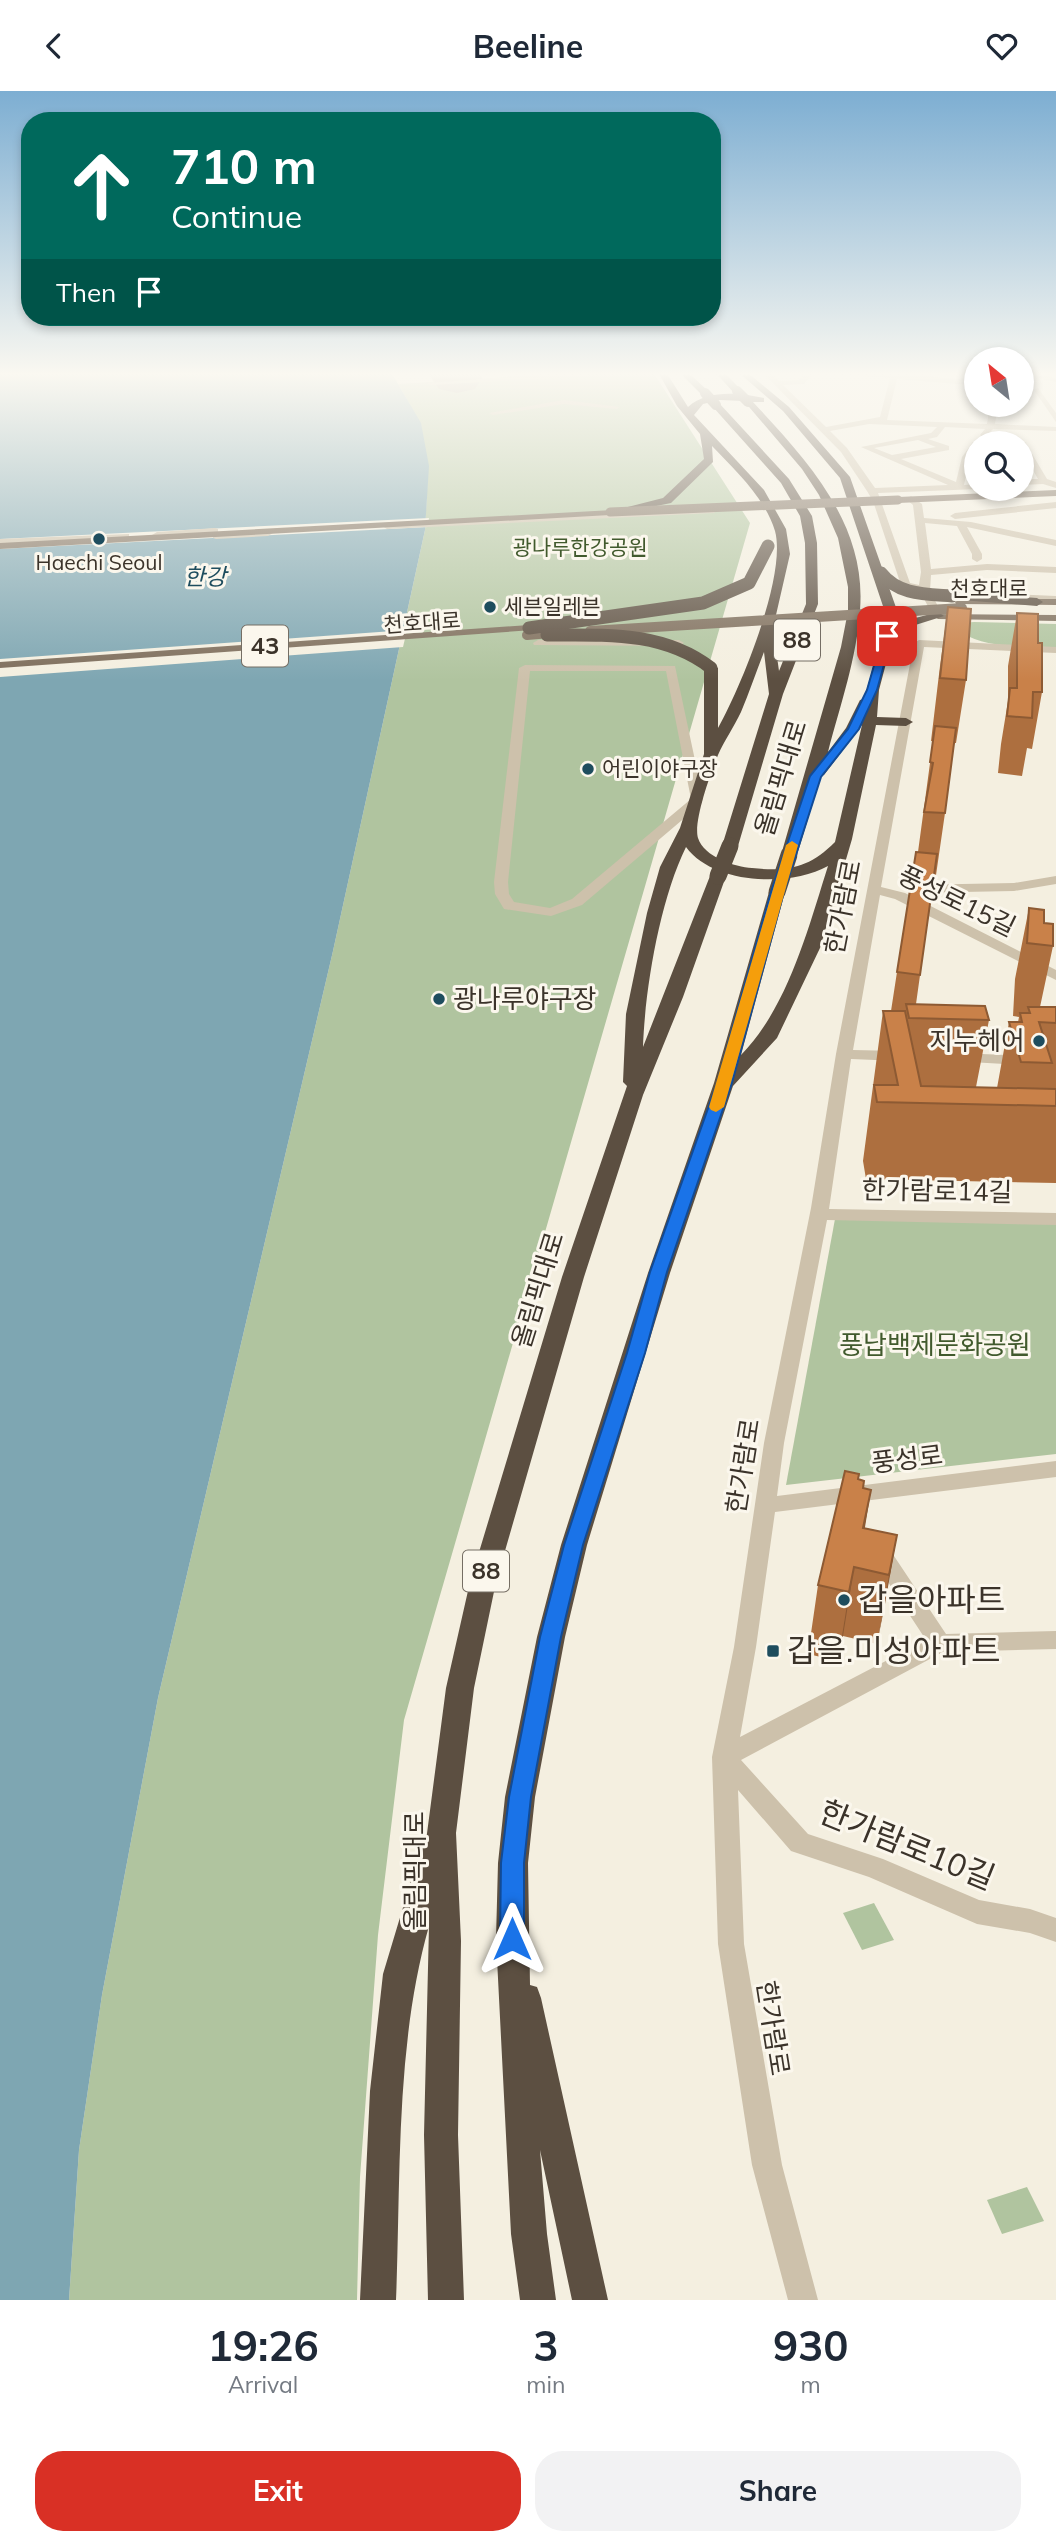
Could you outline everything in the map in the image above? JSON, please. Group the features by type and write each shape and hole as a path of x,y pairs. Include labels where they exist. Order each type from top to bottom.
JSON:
{"highway":[{"path":"610,512 660,503 672,497 695,475"},
{"path":"744,475 762,495 779,527"},
{"path":"633,1095 635,1013 655,913 668,867 688,828 710,755 733,714 767,628 784,554 780,517 763,475"},
{"name":"올림픽대로","path":"446,2300 441,2135 445,1941 441,1833 460,1688 482,1582 573,1277 633,1095 674,997 730,846 776,694 812,604 811,543 806,516 779,475"},
{"name":"올림픽대로","path":"538,2300 520,2107 512,1939 513,1863 520,1797 551,1637 573,1545 636,1353 659,1272 724,1083 777,892 815,776 853,621 854,588 847,552 834,512 811,475"},
{"path":"845,477 852,496 862,508 878,572 904,634"},
{"path":"531,635 703,603 749,583 779,527"},
{"path":"878,572 906,585"},
{"path":"878,572 888,583 898,587 958,602 1037,602"},
{"path":"724,1083 768,1038 811,948 845,838 881,655 904,634 938,616"},
{"path":"767,628 772,647 770,674 776,694"},
{"path":"881,655 904,634"},
{"path":"531,635 635,638 687,651 711,668 710,755"},
{"path":"815,776 853,729 872,690"},
{"path":"870,721 906,722"},
{"path":"688,828 695,848 704,856 731,868 757,874 785,874 816,868 835,855 845,838"},
{"path":"378,2300 387,2091 399,1974 441,1833"},
{"path":"512,1939 590,2300"}],"main road":[{"path":"0,544 610,512 1056,493"},
{"name":"천호대로","path":"1037,602 1056,600"},
{"name":"천호대로","path":"0,671 531,635 958,602 1056,608"},
{"path":"938,616 1056,618"},
{"name":"천호대로","path":"0,664 531,635"}],"street":[{"path":"861,475 878,501 906,585 924,589 1056,600"},
{"path":"931,475 959,487"},
{"path":"959,487 961,475"},
{"path":"1041,475 1044,481"},
{"path":"1034,481 1056,485"},
{"path":"872,491 964,487"},
{"path":"911,499 917,504 920,520 926,572 924,589 938,616"},
{"path":"920,520 1056,505"},
{"path":"0,544 760,509"},
{"path":"988,529 1003,521 995,512"},
{"path":"920,520 960,524 1056,543"},
{"path":"960,524 977,554 977,559"},
{"path":"1020,567 1026,541 1032,538"},
{"path":"926,572 1020,567 1056,570"},
{"path":"904,634 1056,650"},
{"name":"한가람로","path":"803,2300 767,2165 731,1944 724,1757 745,1647 774,1443 906,722 904,634"},
{"path":"531,635 679,643"},
{"path":"525,668 671,668 696,799 577,902 551,912 509,906 502,894 501,882 525,668"},
{"path":"875,890 1014,887 1056,880"},
{"name":"풍성로15길","path":"875,890 900,896 1056,976"},
{"path":"844,1054 920,1057"},
{"path":"947,1058 1056,1062"},
{"name":"한가람로14길","path":"817,1215 1056,1219"},
{"name":"풍성로","path":"766,1505 1056,1469"},
{"path":"849,1495 859,1516"},
{"path":"869,1537 940,1643"},
{"path":"724,1757 940,1643 1056,1640"},
{"name":"한가람로10길","path":"724,1757 800,1843 874,1867 977,1912 1030,1921 1056,1930"}],"green space":[{"name":"광나루한강공원","path":"427,475 719,475 750,523 404,1720 378,1935 360,2177 357,2300 69,2300 79,2150 102,1995 158,1698 333,951 425,530"},
{"path":"961,623 1056,624 1056,648 983,642 962,633"},
{"name":"풍납백제문화공원","path":"835,1219 1056,1224 1056,1454 786,1485"},
{"path":"874,1903 894,1940 862,1950 843,1913"},
{"path":"1027,2187 1044,2221 1002,2234 987,2200"}],"water":[{"name":"한강","path":"0,475 428,475 425,530 333,951 158,1698 102,1995 79,2150 69,2300 0,2300"}],"pier":[{"path":"429,518 428,527 0,549 0,539"},
{"path":"407,630 403,647 0,677 0,659"}],"building":[{"path":"948,607 971,609 966,680 940,678"},
{"path":"1017,613 1038,614 1038,643 1042,643 1042,692 1033,692 1032,718 1007,716 1010,688 1017,688"},
{"path":"935,726 956,728 945,813 924,812 933,763 930,762"},
{"path":"916,852 937,854 920,975 897,972"},
{"path":"1029,908 1044,910 1044,923 1053,924 1053,946 1027,943"},
{"path":"906,1004 985,1006 989,1020 909,1018"},
{"path":"1028,1007 1056,1007 1056,1023 1039,1022 1052,1063 1021,1062 1009,1022 1022,1022 1020,1013 1030,1013"},
{"path":"883,1011 905,1011 921,1086 1056,1089 1056,1106 877,1102 874,1085 898,1085"},
{"path":"845,1471 859,1474 858,1479 864,1481 863,1488 871,1490 863,1528 897,1535 889,1575 854,1567 849,1592 818,1585"}],"slow traffic":[{"path":"716,1107 792,845"}],"place":[{"name":"Haechi Seoul","path":"99,539"},
{"name":"세븐일레븐","path":"490,607"},
{"name":"어린이야구장","path":"588,769"},
{"name":"광나루야구장","path":"439,999"},
{"name":"지누헤어","path":"1039,1041"},
{"name":"갑을아파트","path":"844,1600"},
{"name":"갑을.미성아파트","path":"773,1651"}],"route":[{"path":"512,1939 513,1863 520,1797 551,1637 573,1545 636,1353 659,1272 724,1083 777,892 815,776 853,729 872,690 887,636"}]}
